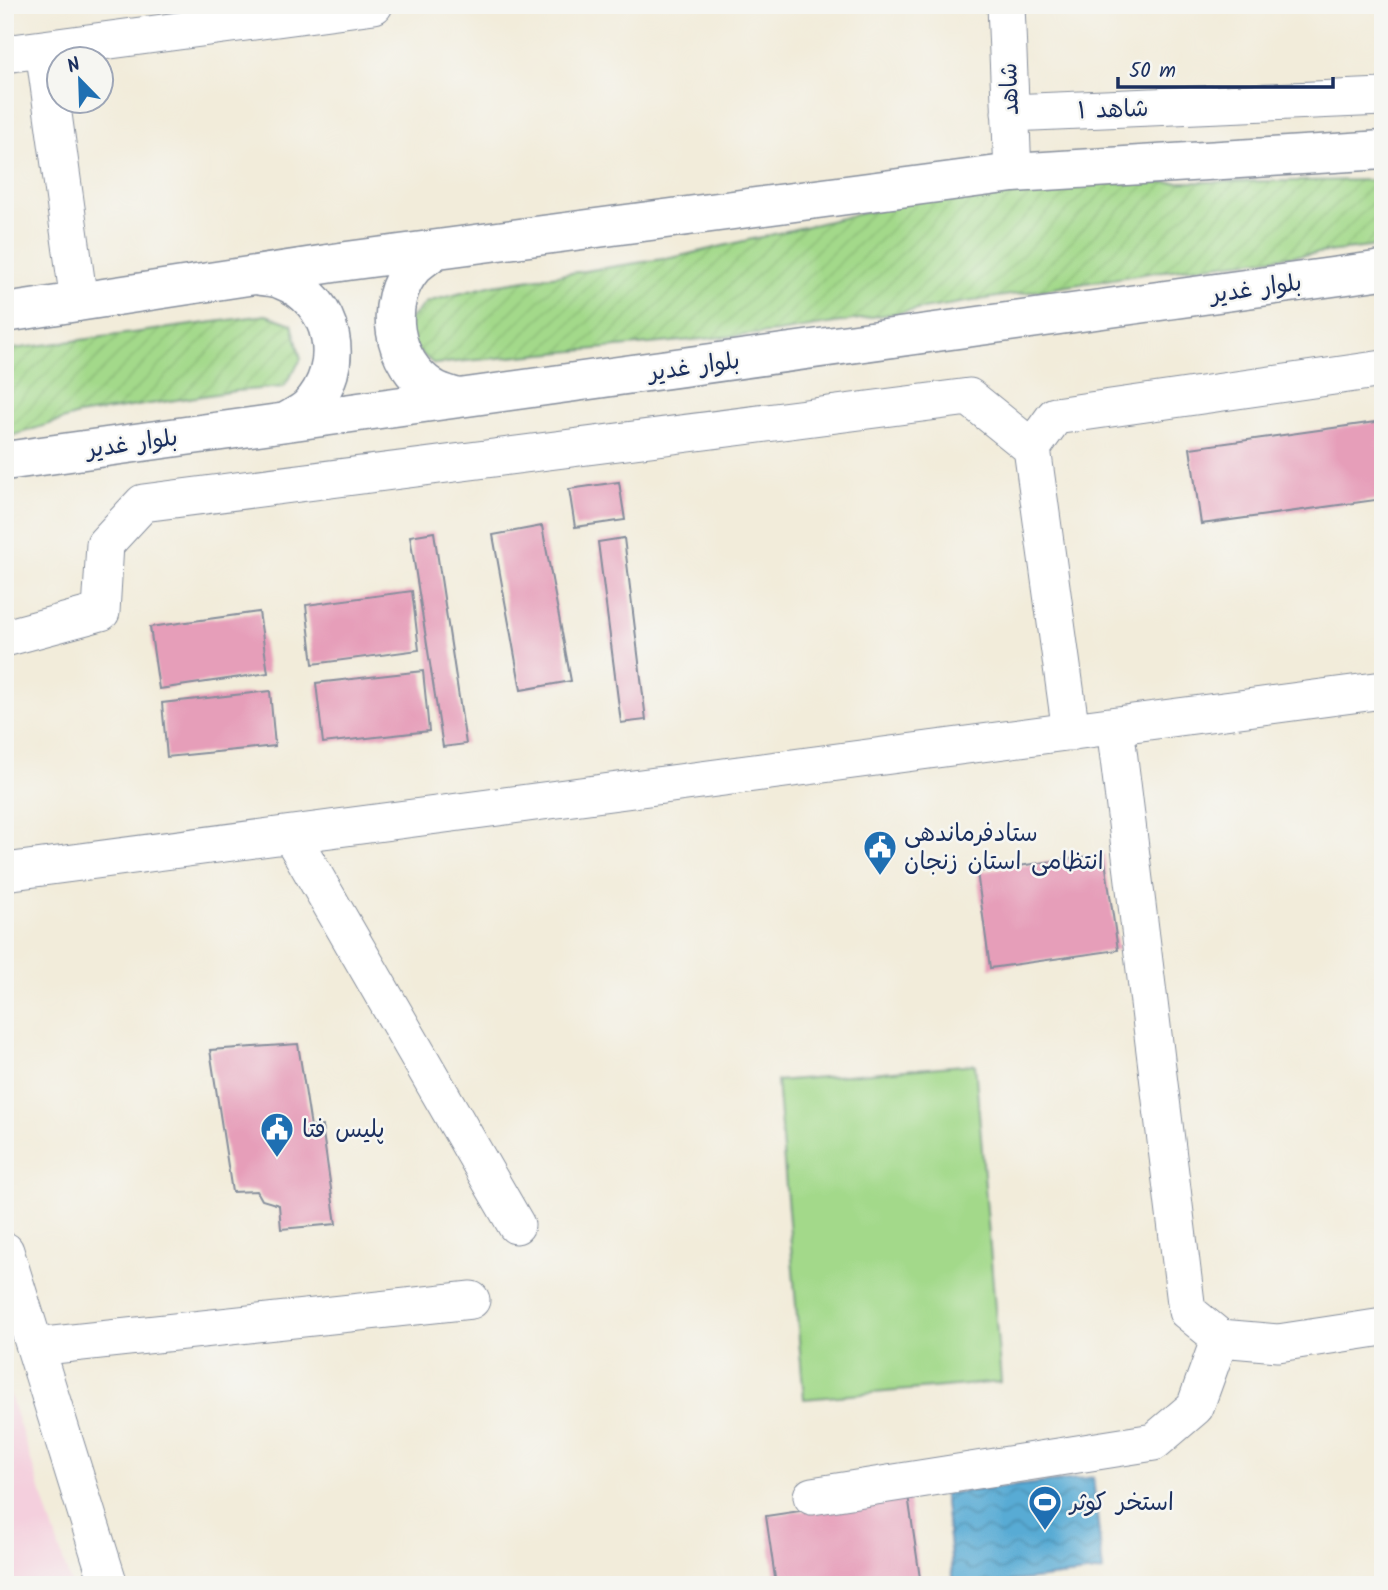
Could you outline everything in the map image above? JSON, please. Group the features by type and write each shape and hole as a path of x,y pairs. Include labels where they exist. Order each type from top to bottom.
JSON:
{"main road":[{"path":"5,313 435,250 1013,173 1383,150"},
{"path":"435,250 413,267 399,291 394,318 398,346 411,370 432,388 457,398"},
{"name":"بلوار غدیر","path":"5,461 1383,270"},
{"path":"256,275 282,279 304,292 322,312 331,336 332,362 324,387 308,408 286,422"}],"street":[{"path":"5,54 280,11 374,5"},
{"name":"شاهد","path":"1006,5 1013,173"},
{"path":"44,49 79,302"},
{"name":"شاهد ۱","path":"1010,113 1383,97"},
{"path":"1032,448 1055,416 1383,369"},
{"path":"5,638 101,612 105,544 143,503 970,397 1032,448 1071,732"},
{"path":"5,872 1383,691"},
{"path":"1115,726 1186,1311 1220,1338 1278,1343 1383,1327"},
{"path":"291,835 516,1225"},
{"path":"5,1251 109,1585"},
{"path":"35,1347 471,1300"},
{"path":"812,1496 1154,1442 1195,1407 1220,1338"}],"shaded area":[{"path":"5,1380 71,1585 5,1585"}],"green space":[{"path":"1383,180 1383,240 1370,247 1155,272 778,332 434,364 411,345 408,321 427,302 493,285 676,257 948,193 1106,183"},
{"path":"266,315 292,324 301,359 284,387 235,391 78,415 5,438 5,350"},
{"path":"975,1064 1001,1382 804,1399 777,1081"}],"water":[{"path":"1093,1477 1103,1571 982,1585 954,1585 944,1494"}],"building":[{"path":"1383,421 1383,499 1201,524 1190,448"},
{"path":"619,482 625,520 575,527 569,489"},
{"path":"542,526 571,681 521,690 493,535"},
{"path":"434,532 466,744 443,747 410,536"},
{"path":"624,538 646,720 621,723 598,542"},
{"path":"412,591 419,650 313,664 306,605"},
{"path":"259,612 268,673 159,689 150,627"},
{"path":"423,671 429,731 323,743 316,683"},
{"path":"270,691 275,746 167,757 162,703"},
{"path":"1104,854 1118,950 990,968 977,872"},
{"name":"پلیس فتا","path":"298,1044 311,1127 322,1126 336,1224 281,1229 279,1205 262,1200 257,1191 232,1192 210,1050"},
{"path":"908,1495 921,1585 776,1585 766,1516"}],"place":[{"name":"ستادفرماندهی انتظامی استان زنجان","path":"880,877"},
{"name":"پلیس فتا","path":"277,1159"},
{"name":"استخر کوثر","path":"1045,1532"}]}
